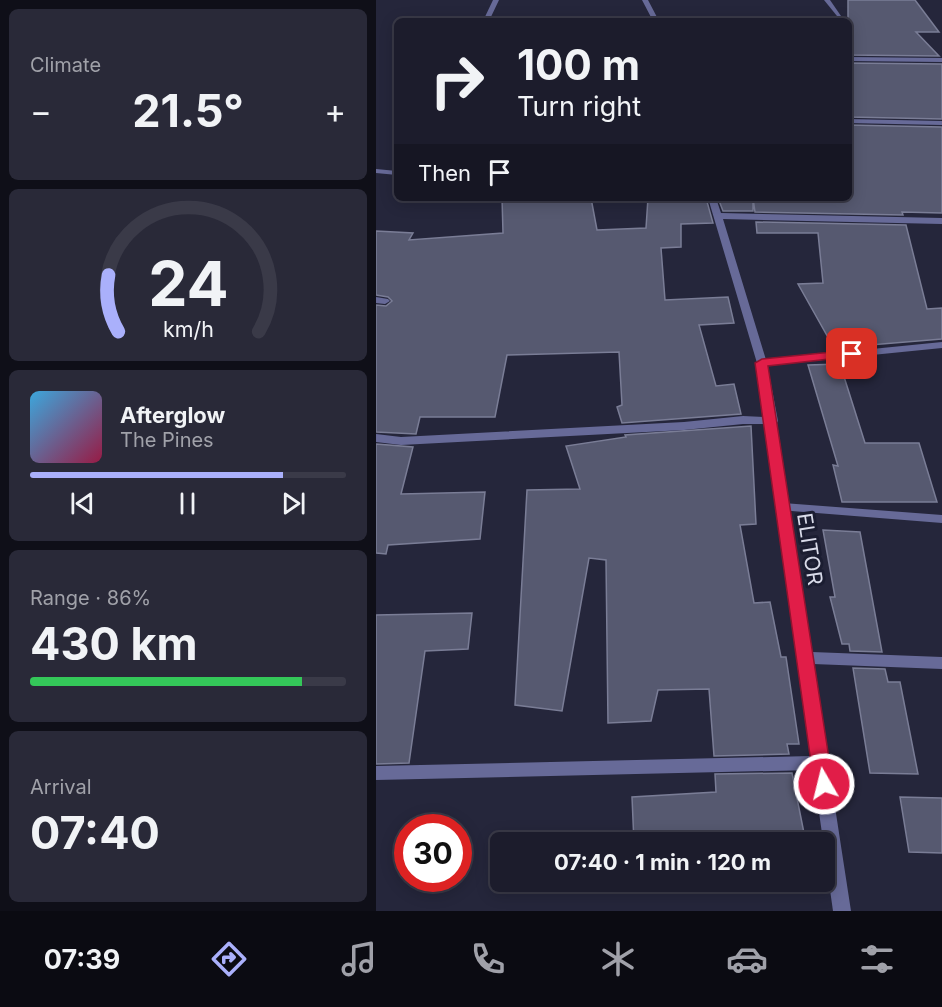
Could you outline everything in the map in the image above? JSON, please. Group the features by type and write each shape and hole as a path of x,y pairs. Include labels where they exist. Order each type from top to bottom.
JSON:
{"street":[{"path":"487,18 496,0"},
{"path":"645,0 654,18"},
{"path":"827,0 839,15"},
{"path":"852,59 942,60"},
{"path":"852,121 942,123"},
{"path":"376,171 394,173"},
{"name":"ELITOR","path":"713,201 762,363 842,911"},
{"path":"716,216 942,221"},
{"path":"762,363 942,345"},
{"path":"376,438 401,441 685,426 743,420 772,422"},
{"path":"783,507 942,519"},
{"path":"805,658 942,663"},
{"path":"376,773 821,763"}],"building":[{"path":"848,0 915,0 939,32 916,32 939,56 852,55 852,18 848,18"},
{"path":"852,63 942,64 942,119 852,117"},
{"path":"852,125 942,127 942,213 902,212 903,215 755,212 753,201 852,201"},
{"path":"502,201 592,201 597,230 646,228 648,201 707,201 713,223 681,224 681,247 661,248 665,300 728,297 734,323 699,325 716,386 734,384 741,414 622,423 617,407 622,405 619,352 507,355 495,417 420,417 416,434 376,432 376,305 386,306 392,301 388,297 376,295 376,231 413,233 409,240 503,233"},
{"path":"719,201 753,201 753,211 723,211"},
{"path":"756,222 906,225 927,309 942,308 942,339 834,348 798,284 823,283 818,233 757,233"},
{"path":"840,364 865,443 919,443 937,502 842,502 833,465 838,466 808,365"},
{"path":"751,426 756,524 740,525 754,603 770,602 781,657 786,657 799,744 787,744 789,754 714,756 709,689 658,690 651,721 608,723 606,560 589,558 562,711 515,705 527,490 580,489 566,446 626,437 625,435"},
{"path":"376,444 413,447 401,494 485,492 480,539 388,545 386,554 376,553"},
{"path":"823,530 860,532 882,652 850,651 849,644 842,644 830,597 835,597"},
{"path":"472,613 468,649 425,651 409,763 376,764 376,615"},
{"path":"853,668 885,669 888,682 900,682 918,774 870,773"},
{"path":"792,773 804,832 634,832 632,797 716,792 715,774"},
{"path":"900,797 942,798 942,853 909,852"}],"route":[{"path":"824,784 762,363 852,354"}]}
